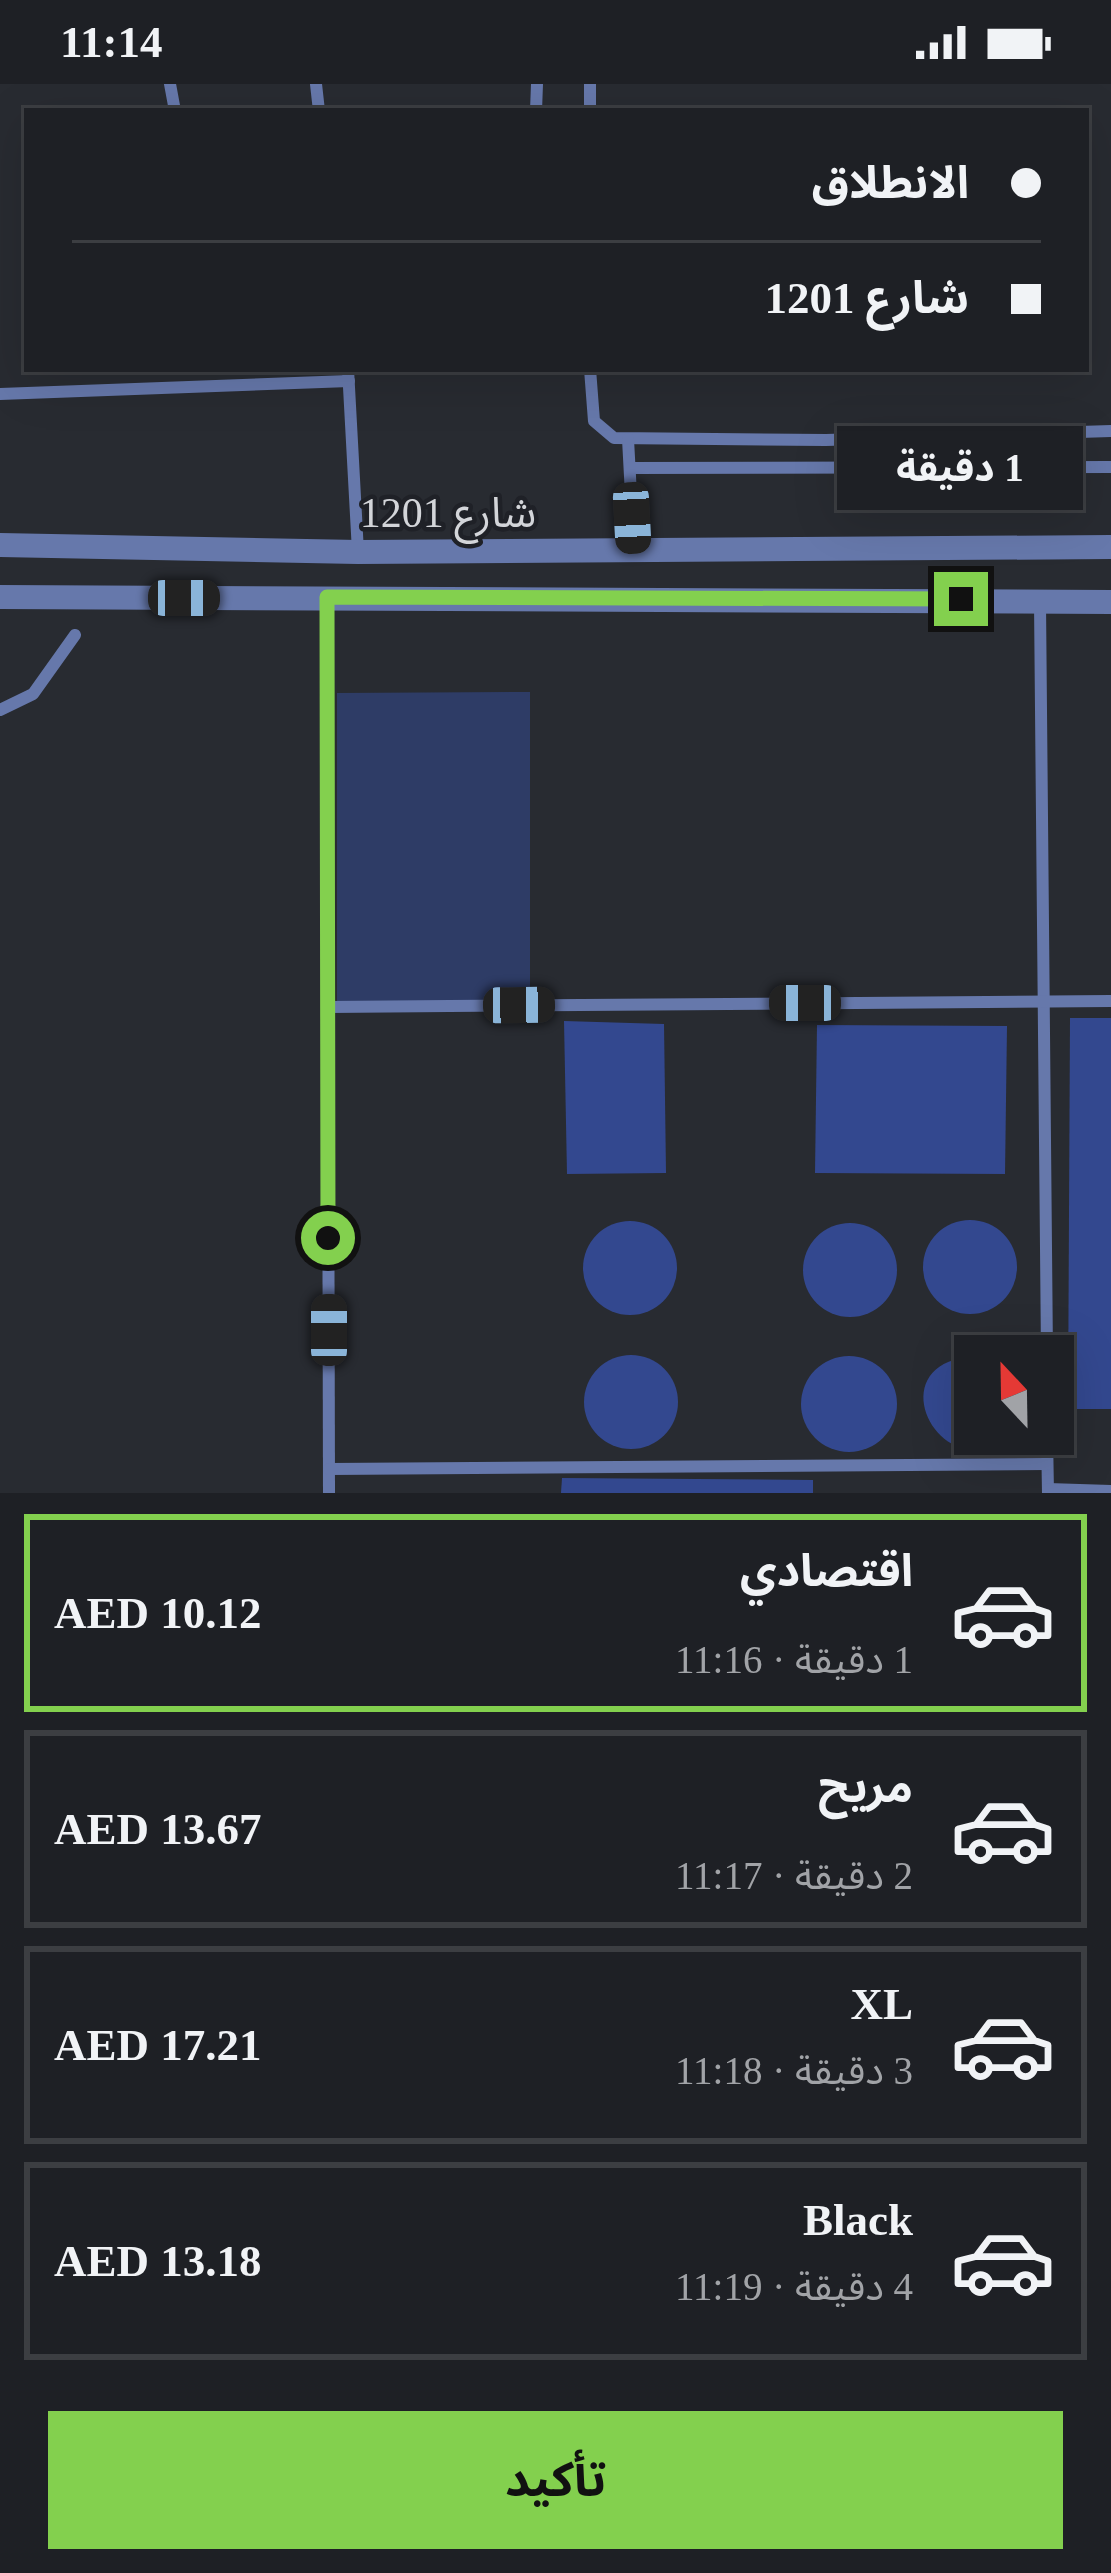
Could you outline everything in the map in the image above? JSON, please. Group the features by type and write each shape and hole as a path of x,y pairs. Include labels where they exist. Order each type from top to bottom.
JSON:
{"street":[{"name":"شارع 1201","path":"0,545 358,552 1111,547"},
{"path":"646,552 661,597"},
{"name":"شارع 1201","path":"0,597 1111,602"}],"lane":[{"path":"226,372 229,386"},
{"path":"590,372 594,421 614,438 826,440 1111,431"},
{"path":"0,394 229,386 348,375 358,552"},
{"path":"628,439 646,552"},
{"path":"630,468 1111,467"},
{"path":"327,597 329,1493"},
{"path":"1040,600 1047,1335"},
{"path":"0,710 33,694 75,635"},
{"path":"328,1006 1111,1001"},
{"path":"1048,1455 1048,1491 1111,1491"},
{"path":"329,1469 1048,1464"}],"shaded area":[{"path":"530,692 530,1002 337,1003 337,693"},
{"path":"1070,1018 1111,1018 1111,1409 1074,1409 1074,1335 1068,1335"},
{"path":"564,1021 664,1024 666,1173 567,1174"},
{"path":"817,1025 1007,1026 1005,1174 815,1173"},
{"path":"961,1220 979,1220 1004,1233 1014,1249 1014,1285 1004,1301 979,1314 961,1314 936,1301 923,1276 923,1258 936,1233"},
{"path":"621,1221 639,1221 664,1234 674,1250 674,1286 664,1302 639,1315 621,1315 596,1302 583,1277 583,1259 596,1234"},
{"path":"841,1223 859,1223 884,1236 894,1252 894,1288 884,1304 859,1317 841,1317 816,1304 803,1279 803,1261 816,1236"},
{"path":"622,1355 640,1355 665,1368 675,1384 675,1420 665,1436 640,1449 622,1449 597,1436 584,1411 584,1393 597,1368"},
{"path":"849,1356 883,1370 897,1404 883,1438 849,1452 815,1438 801,1404 815,1370"},
{"path":"954,1361 954,1444 929,1420 924,1399 928,1379"},
{"path":"562,1478 813,1480 813,1493 561,1493"}],"route":[{"path":"328,1238 327,597 961,599"}]}
